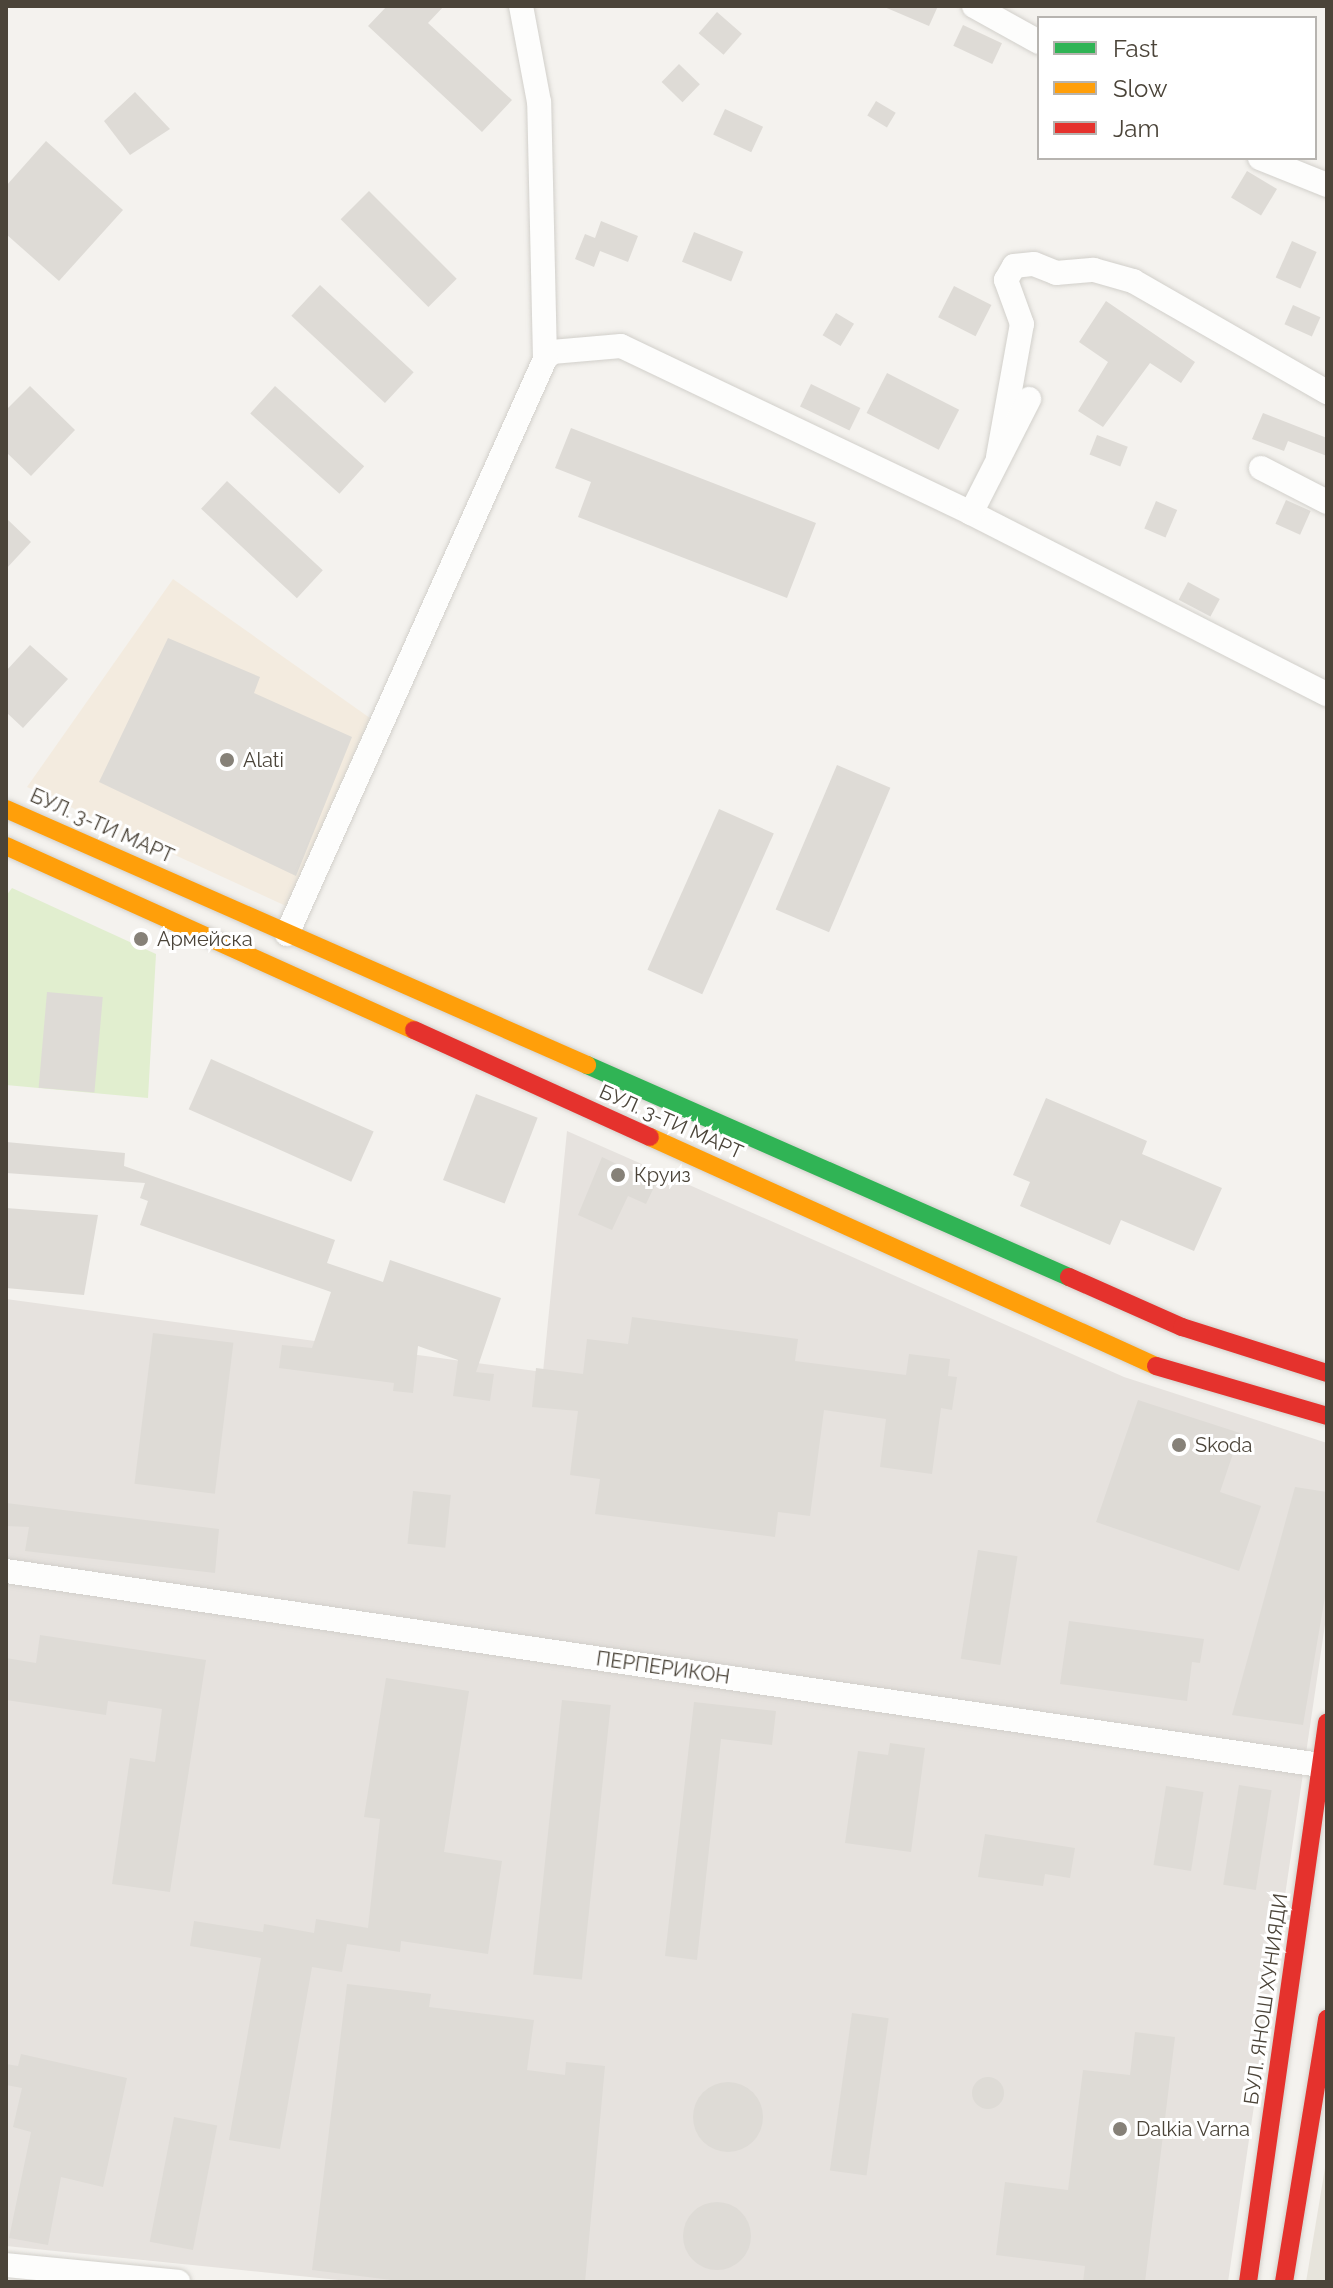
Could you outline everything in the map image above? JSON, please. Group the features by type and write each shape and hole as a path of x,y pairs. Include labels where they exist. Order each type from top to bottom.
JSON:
{"street":[{"path":"521,6 539,102 545,359"},
{"path":"974,6 1037,41"},
{"path":"1265,160 1327,185"},
{"path":"971,513 984,498 998,457 1022,324 1006,280 1014,266 1034,264 1056,273 1094,270 1133,281 1327,392"},
{"path":"244,954 287,934 545,359 552,352 621,346 971,513 1327,694"},
{"path":"998,457 1029,399"},
{"path":"1261,468 1327,502"},
{"name":"БУЛ. 3-ТИ МАРТ","path":"6,809 287,934 1173,1348 1327,1373"},
{"name":"БУЛ. 3-ТИ МАРТ","path":"6,846 244,954 1327,1416"},
{"name":"ПЕРПЕРИКОН","path":"6,1571 1320,1765"},
{"name":"БУЛ. ЯНОШ ХУНИЯДИ","path":"1248,2282 1327,1723"},
{"path":"1284,2282 1327,2018"},
{"path":"6,2265 178,2282"}],"shaded area":[{"path":"173,579 370,718 286,906 27,787"},
{"path":"567,1131 1124,1377 1327,1443 1327,1611 1228,2282 358,2282 6,2246 6,1299 543,1372"},
{"path":"1327,2156 1327,2282 1306,2282"}],"green space":[{"path":"12,888 156,954 148,1098 6,1085 6,896"}],"building":[{"path":"387,6 444,6 428,23 512,100 482,132 368,26"},
{"path":"882,6 938,6 929,26"},
{"path":"717,12 742,34 724,55 699,33"},
{"path":"963,25 1002,43 992,64 953,46"},
{"path":"679,64 700,84 682,102 662,82"},
{"path":"135,92 170,129 130,155 104,121"},
{"path":"876,101 896,113 887,127 867,116"},
{"path":"725,109 763,127 751,152 713,134"},
{"path":"46,141 123,210 59,281 6,234 6,186"},
{"path":"1247,171 1277,189 1261,216 1231,198"},
{"path":"369,191 457,279 428,307 341,219"},
{"path":"601,221 638,236 628,262 600,251 594,267 575,259 585,234 595,238"},
{"path":"694,232 743,252 731,282 682,262"},
{"path":"1292,241 1317,252 1300,289 1276,278"},
{"path":"320,285 414,372 385,403 291,316"},
{"path":"954,286 991,305 976,336 938,317"},
{"path":"1106,301 1195,362 1181,383 1150,363 1103,427 1078,411 1108,362 1079,342"},
{"path":"1293,305 1320,317 1312,336 1284,324"},
{"path":"836,313 854,324 841,346 823,335"},
{"path":"887,373 959,410 939,450 867,413"},
{"path":"811,384 860,408 849,431 800,406"},
{"path":"30,386 75,430 31,476 6,452 6,410"},
{"path":"275,386 364,466 339,494 250,413"},
{"path":"1263,413 1327,438 1327,456 1288,441 1284,451 1252,439"},
{"path":"571,428 816,523 787,598 578,517 591,482 555,468"},
{"path":"1097,435 1128,447 1120,466 1089,455"},
{"path":"227,481 323,570 297,598 201,509"},
{"path":"1286,500 1311,511 1300,535 1275,524"},
{"path":"1156,501 1177,510 1165,538 1144,529"},
{"path":"6,518 31,542 6,569"},
{"path":"1188,582 1220,599 1210,617 1179,600"},
{"name":"Alati","path":"168,638 260,677 254,693 352,737 296,876 99,782"},
{"path":"30,645 68,679 23,728 6,712 6,671"},
{"path":"837,765 890,788 829,932 776,910"},
{"path":"719,809 774,833 702,994 647,970"},
{"path":"47,992 103,997 94,1093 39,1088"},
{"path":"211,1059 374,1131 351,1182 189,1109"},
{"path":"476,1094 538,1118 505,1204 443,1180"},
{"path":"1046,1098 1147,1141 1142,1154 1222,1188 1194,1251 1121,1220 1110,1245 1020,1206 1030,1182 1013,1175"},
{"path":"6,1142 125,1153 124,1166 335,1240 327,1263 383,1282 390,1260 501,1298 476,1372 494,1374 490,1401 453,1396 458,1360 418,1346 413,1393 393,1391 394,1383 279,1368 282,1345 312,1348 331,1292 140,1225 148,1201 140,1198 145,1183 6,1173"},
{"path":"602,1157 656,1183 646,1204 628,1196 612,1230 578,1215"},
{"path":"6,1208 98,1215 84,1295 6,1288"},
{"path":"632,1317 798,1339 795,1361 906,1375 909,1354 950,1359 948,1376 957,1377 952,1410 941,1408 932,1474 880,1467 886,1419 824,1410 810,1516 778,1512 775,1537 595,1514 600,1479 570,1475 578,1411 532,1407 536,1368 583,1374 587,1339 628,1344"},
{"path":"153,1333 233,1343 215,1494 134,1484"},
{"path":"1138,1400 1240,1433 1220,1492 1261,1506 1239,1571 1096,1522"},
{"path":"1295,1487 1327,1492 1327,1585 1303,1725 1232,1715"},
{"path":"413,1491 451,1495 445,1548 407,1544"},
{"path":"6,1503 219,1529 215,1573 25,1551 29,1527 6,1526"},
{"path":"978,1550 1018,1556 1000,1665 961,1659"},
{"path":"1069,1621 1204,1639 1200,1663 1192,1662 1187,1701 1060,1684"},
{"path":"40,1635 206,1660 170,1892 112,1884 130,1758 155,1762 162,1709 108,1701 106,1715 6,1700 6,1658 36,1663"},
{"path":"386,1678 469,1691 444,1852 502,1861 488,1954 401,1941 400,1952 347,1944 342,1972 312,1967 280,2149 229,2140 261,1958 190,1946 194,1921 263,1932 264,1924 314,1933 316,1919 368,1928 380,1819 364,1817"},
{"path":"562,1700 611,1705 582,1980 533,1974"},
{"path":"694,1702 776,1711 772,1745 721,1739 697,1960 665,1956"},
{"path":"890,1743 925,1748 911,1852 845,1843 858,1751 888,1755"},
{"path":"1239,1785 1272,1790 1256,1890 1223,1885"},
{"path":"1166,1786 1204,1792 1191,1871 1153,1865"},
{"path":"985,1834 1075,1848 1070,1878 1045,1874 1043,1886 978,1877"},
{"path":"347,1984 431,1994 429,2007 534,2020 527,2070 565,2075 566,2062 605,2066 585,2282 407,2282 312,2270"},
{"path":"852,2013 889,2018 867,2176 830,2170"},
{"name":"Dalkia Varna","path":"1135,2032 1175,2037 1145,2282 1083,2282 1085,2266 996,2255 1005,2182 1068,2190 1083,2070 1130,2075"},
{"path":"21,2054 127,2078 103,2187 61,2177 48,2245 9,2238 31,2132 13,2127 22,2088 6,2085 6,2064 18,2066"},
{"path":"988,2077 999,2082 1004,2093 999,2104 988,2109 977,2104 972,2093 977,2082"},
{"path":"728,2082 753,2092 763,2117 753,2142 728,2152 703,2142 693,2117 703,2092"},
{"path":"174,2117 217,2125 193,2250 150,2242"},
{"path":"717,2202 741,2212 751,2236 741,2260 717,2270 693,2260 683,2236 693,2212"}],"traffic: fast":[{"path":"587,1065 1069,1277"}],"traffic: slow":[{"path":"6,809 587,1065"},
{"path":"6,846 414,1030"},
{"path":"650,1137 1156,1366"}],"traffic: jam":[{"path":"414,1030 650,1137"},
{"path":"1069,1277 1182,1327 1327,1373"},
{"path":"1156,1366 1327,1416"},
{"path":"1248,2282 1327,1723"},
{"path":"1284,2282 1327,2018"}],"place":[{"name":"Alati","path":"227,760"},
{"name":"Армейска","path":"141,939"},
{"name":"Круиз","path":"618,1175"},
{"name":"Skoda","path":"1179,1445"},
{"name":"Dalkia Varna","path":"1120,2129"}]}
